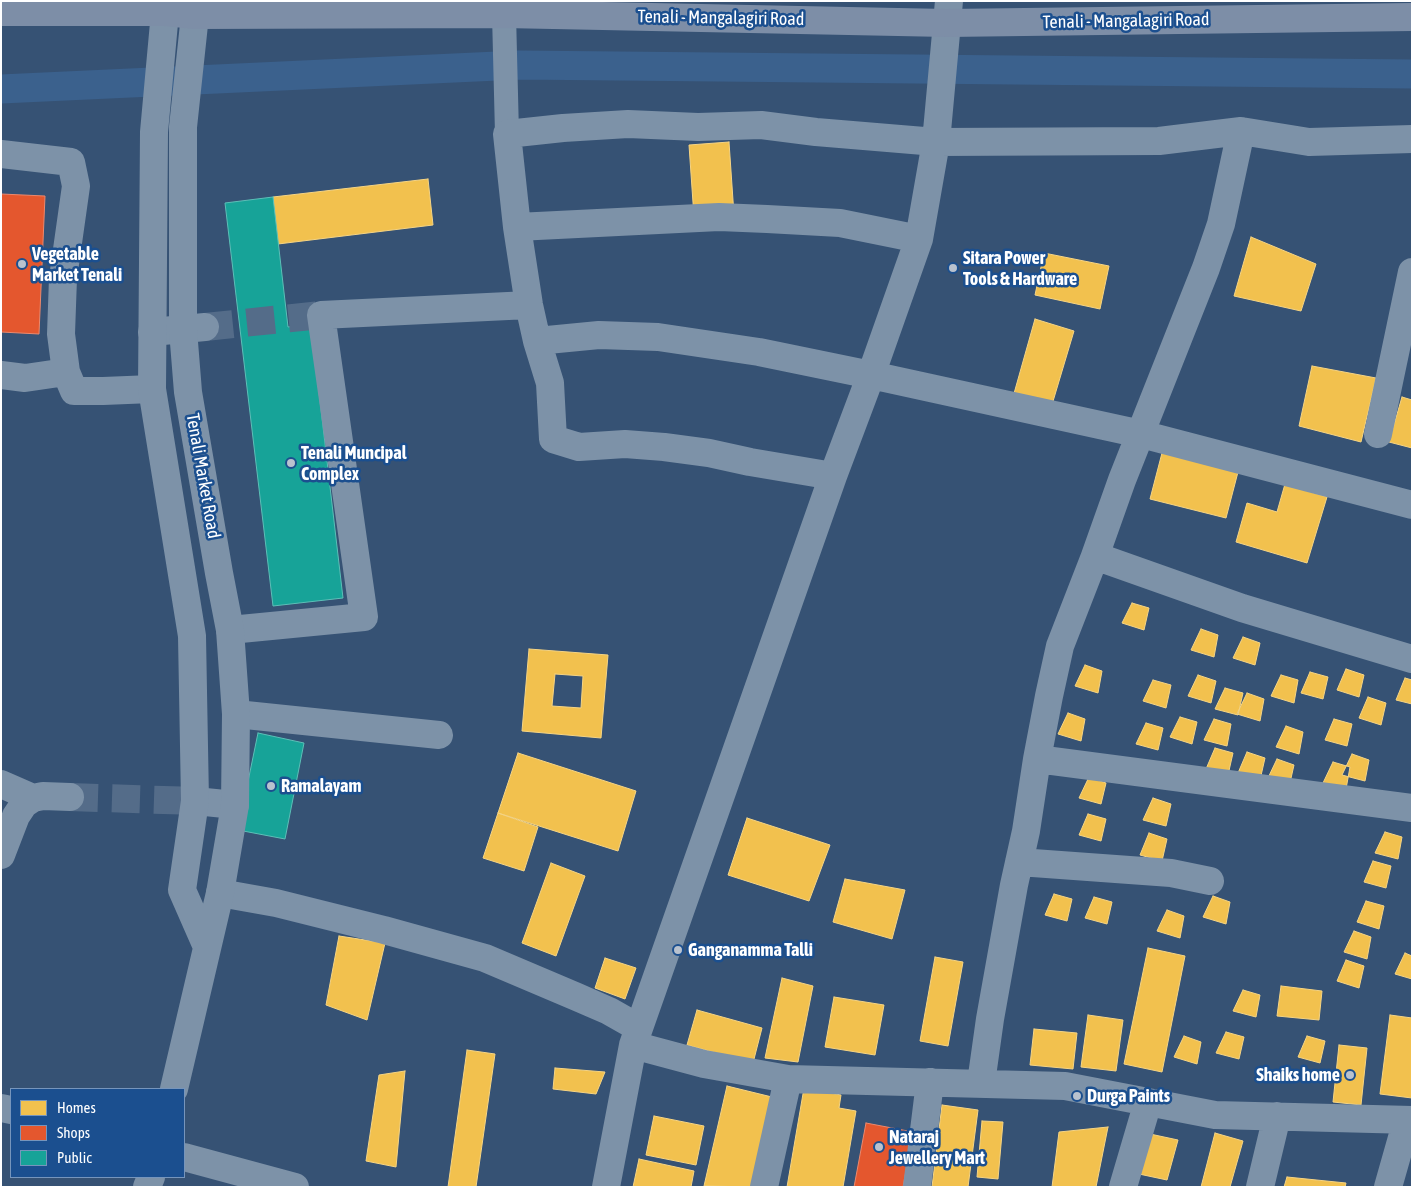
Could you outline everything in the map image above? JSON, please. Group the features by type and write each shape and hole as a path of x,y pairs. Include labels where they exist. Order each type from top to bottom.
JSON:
{"main road":[{"name":"Tenali - Mangalagiri Road","path":"1,12 165,7 194,19 504,14 947,24 1412,18"}],"street":[{"name":"Tenali Market Road","path":"165,7 154,132 152,389 192,636 195,800 182,890 207,947"},
{"path":"504,14 507,126 517,227 529,305 537,341 550,383 553,438 579,447 625,444 700,452 833,476"},
{"name":"Tenali Market Road","path":"174,1088 220,893 235,804 236,714 230,630 188,392 194,329 183,127 194,19"},
{"path":"606,1187 636,1036 833,476 919,239 937,130 947,24"},
{"path":"507,126 563,128 628,124 698,128 761,125 816,132 937,130 1159,141 1242,131 1309,142 1412,139"},
{"path":"981,1083 990,1019 1014,885 1060,646 1122,480 1206,268 1221,224 1242,131"},
{"path":"1,154 71,162 76,186 63,278 61,334 66,372 74,391 152,389"},
{"path":"517,227 719,217 767,218 840,223 919,239"},
{"path":"1378,434 1412,272"},
{"path":"230,630 364,618 321,315 529,305"},
{"path":"152,332 194,329"},
{"path":"537,341 599,335 658,337 759,352 1141,434 1412,505"},
{"path":"1,375 25,378 66,372"},
{"path":"1095,556 1242,608 1412,659"},
{"path":"236,714 439,735"},
{"path":"1037,759 1412,808"},
{"path":"1,784 33,798"},
{"path":"1,855 16,816 24,804 33,798 44,796 70,797"},
{"path":"195,800 235,804"},
{"path":"1019,862 1171,873 1210,881"},
{"path":"220,893 276,903 486,958 609,1011 636,1036 704,1064 788,1079 1065,1086 1215,1115 1409,1120 1388,1187"},
{"path":"764,1187 788,1079"},
{"path":"917,1187 930,1082"},
{"path":"1124,1187 1148,1102"},
{"path":"1260,1187 1278,1116"},
{"path":"185,1157 295,1187"}],"building: Homes":[{"path":"729,142 734,215 694,217 689,145"},
{"path":"428,179 433,225 278,244 273,197"},
{"path":"1251,237 1316,264 1301,311 1234,296"},
{"path":"1044,253 1109,266 1100,309 1035,295"},
{"path":"1035,319 1074,331 1051,408 1013,397"},
{"path":"1312,366 1376,378 1361,442 1299,426"},
{"path":"1402,397 1412,400 1412,448 1389,442"},
{"path":"1162,453 1238,472 1226,518 1150,499"},
{"path":"1285,484 1327,497 1307,563 1236,542 1247,503 1277,512"},
{"path":"1132,603 1149,608 1144,630 1122,623"},
{"path":"1201,629 1218,635 1214,657 1191,650"},
{"path":"1243,637 1260,643 1255,665 1233,658"},
{"path":"529,649 608,655 601,738 522,731","holes":["555,674 583,676 581,708 552,706"]},
{"path":"1085,665 1102,671 1098,693 1075,686"},
{"path":"1346,669 1364,675 1359,697 1337,690"},
{"path":"1310,672 1328,677 1323,699 1301,693"},
{"path":"1198,675 1216,681 1211,703 1188,696"},
{"path":"1281,675 1298,680 1294,703 1271,696"},
{"path":"1405,678 1412,680 1412,704 1396,700"},
{"path":"1153,680 1171,685 1166,708 1143,701"},
{"path":"1225,688 1243,693 1238,715 1215,709"},
{"path":"1247,693 1264,699 1260,721 1237,714"},
{"path":"1368,697 1386,703 1381,725 1359,718"},
{"path":"1068,713 1085,719 1081,741 1058,734"},
{"path":"1180,717 1197,722 1192,744 1170,737"},
{"path":"1214,719 1231,724 1227,746 1204,740"},
{"path":"1334,719 1352,724 1347,746 1325,740"},
{"path":"1146,723 1163,728 1158,750 1136,744"},
{"path":"1286,726 1303,732 1299,754 1276,747"},
{"path":"1215,748 1233,753 1228,775 1206,769"},
{"path":"1247,752 1265,758 1260,780 1238,773"},
{"path":"518,753 636,791 618,851 498,813"},
{"path":"1352,754 1369,760 1365,781 1342,775"},
{"path":"1277,759 1294,765 1289,787 1267,780"},
{"path":"1333,762 1350,767 1346,789 1323,783"},
{"path":"1089,777 1106,783 1101,804 1079,798"},
{"path":"1153,798 1171,804 1166,826 1143,820"},
{"path":"498,813 538,827 524,871 483,858"},
{"path":"1088,814 1106,819 1101,841 1079,835"},
{"path":"747,818 830,845 809,901 728,875"},
{"path":"1385,832 1402,837 1398,859 1375,853"},
{"path":"1149,833 1167,839 1162,861 1140,855"},
{"path":"1373,861 1391,866 1386,888 1364,882"},
{"path":"551,863 585,876 556,956 522,943"},
{"path":"845,879 905,890 892,939 833,922"},
{"path":"1054,894 1072,899 1067,921 1045,915"},
{"path":"1213,896 1230,902 1226,924 1203,917"},
{"path":"1094,897 1112,902 1107,924 1085,918"},
{"path":"1366,901 1384,906 1379,929 1357,922"},
{"path":"1167,910 1184,916 1180,938 1157,931"},
{"path":"1354,931 1371,937 1367,959 1344,952"},
{"path":"339,936 385,943 367,1020 326,1005"},
{"path":"1148,948 1185,956 1162,1072 1124,1064"},
{"path":"1405,953 1412,956 1412,979 1395,974"},
{"path":"935,957 963,962 948,1046 920,1041"},
{"path":"605,958 636,968 625,999 595,988"},
{"path":"1346,960 1364,966 1359,988 1337,981"},
{"path":"782,978 813,986 798,1062 765,1058"},
{"path":"1281,986 1322,991 1319,1020 1277,1016"},
{"path":"1243,990 1260,995 1256,1017 1233,1011"},
{"path":"834,997 884,1005 875,1055 825,1047"},
{"path":"697,1010 762,1028 753,1063 687,1045"},
{"path":"1088,1015 1123,1020 1116,1071 1081,1067"},
{"path":"1390,1015 1412,1018 1412,1098 1380,1094"},
{"path":"1034,1029 1077,1033 1073,1069 1030,1065"},
{"path":"1226,1032 1244,1037 1239,1059 1216,1053"},
{"path":"1184,1036 1201,1042 1197,1064 1174,1057"},
{"path":"1307,1036 1325,1041 1320,1063 1298,1057"},
{"name":"Shaiks home","path":"1339,1045 1367,1048 1361,1105 1333,1102"},
{"path":"467,1050 495,1054 476,1187 448,1187"},
{"path":"555,1068 605,1072 596,1094 553,1089"},
{"path":"405,1071 396,1167 366,1161 379,1075"},
{"path":"727,1086 776,1098 756,1187 704,1186"},
{"path":"804,1088 841,1095 839,1108 856,1111 843,1187 787,1187"},
{"path":"942,1105 978,1110 968,1187 932,1187"},
{"path":"654,1116 704,1126 696,1165 646,1155"},
{"path":"982,1121 1003,1122 998,1179 977,1177"},
{"path":"1108,1127 1096,1187 1052,1187 1059,1132"},
{"path":"1215,1133 1243,1141 1230,1187 1201,1187"},
{"path":"1150,1134 1178,1140 1167,1180 1139,1174"},
{"path":"639,1159 694,1171 691,1187 633,1187"},
{"path":"1287,1177 1346,1183 1345,1187 1284,1187"}],"building: Shops":[{"name":"Vegetable Market Tenali","path":"1,194 45,196 39,334 1,332"},
{"path":"866,1123 913,1132 903,1187 854,1187"}],"building: Public":[{"name":"Tenali Muncipal Complex","path":"273,197 288,327 311,324 343,598 273,606 225,203"},
{"name":"Ramalayam","path":"258,733 304,743 285,839 238,830"}],"waterway":[{"path":"1,89 519,65 1412,74"}],"tunnel":[{"path":"205,327 321,315"},
{"path":"70,797 195,801"}],"place":[{"name":"Vegetable Market Tenali","path":"22,264"},
{"name":"Sitara Power Tools & Hardware","path":"953,268"},
{"name":"Tenali Muncipal Complex","path":"291,463"},
{"name":"Ramalayam","path":"271,786"},
{"name":"Ganganamma Talli","path":"678,950"},
{"name":"Shaiks home","path":"1350,1075"},
{"name":"Durga Paints","path":"1077,1096"},
{"name":"Nataraj Jewellery Mart","path":"879,1147"}]}
